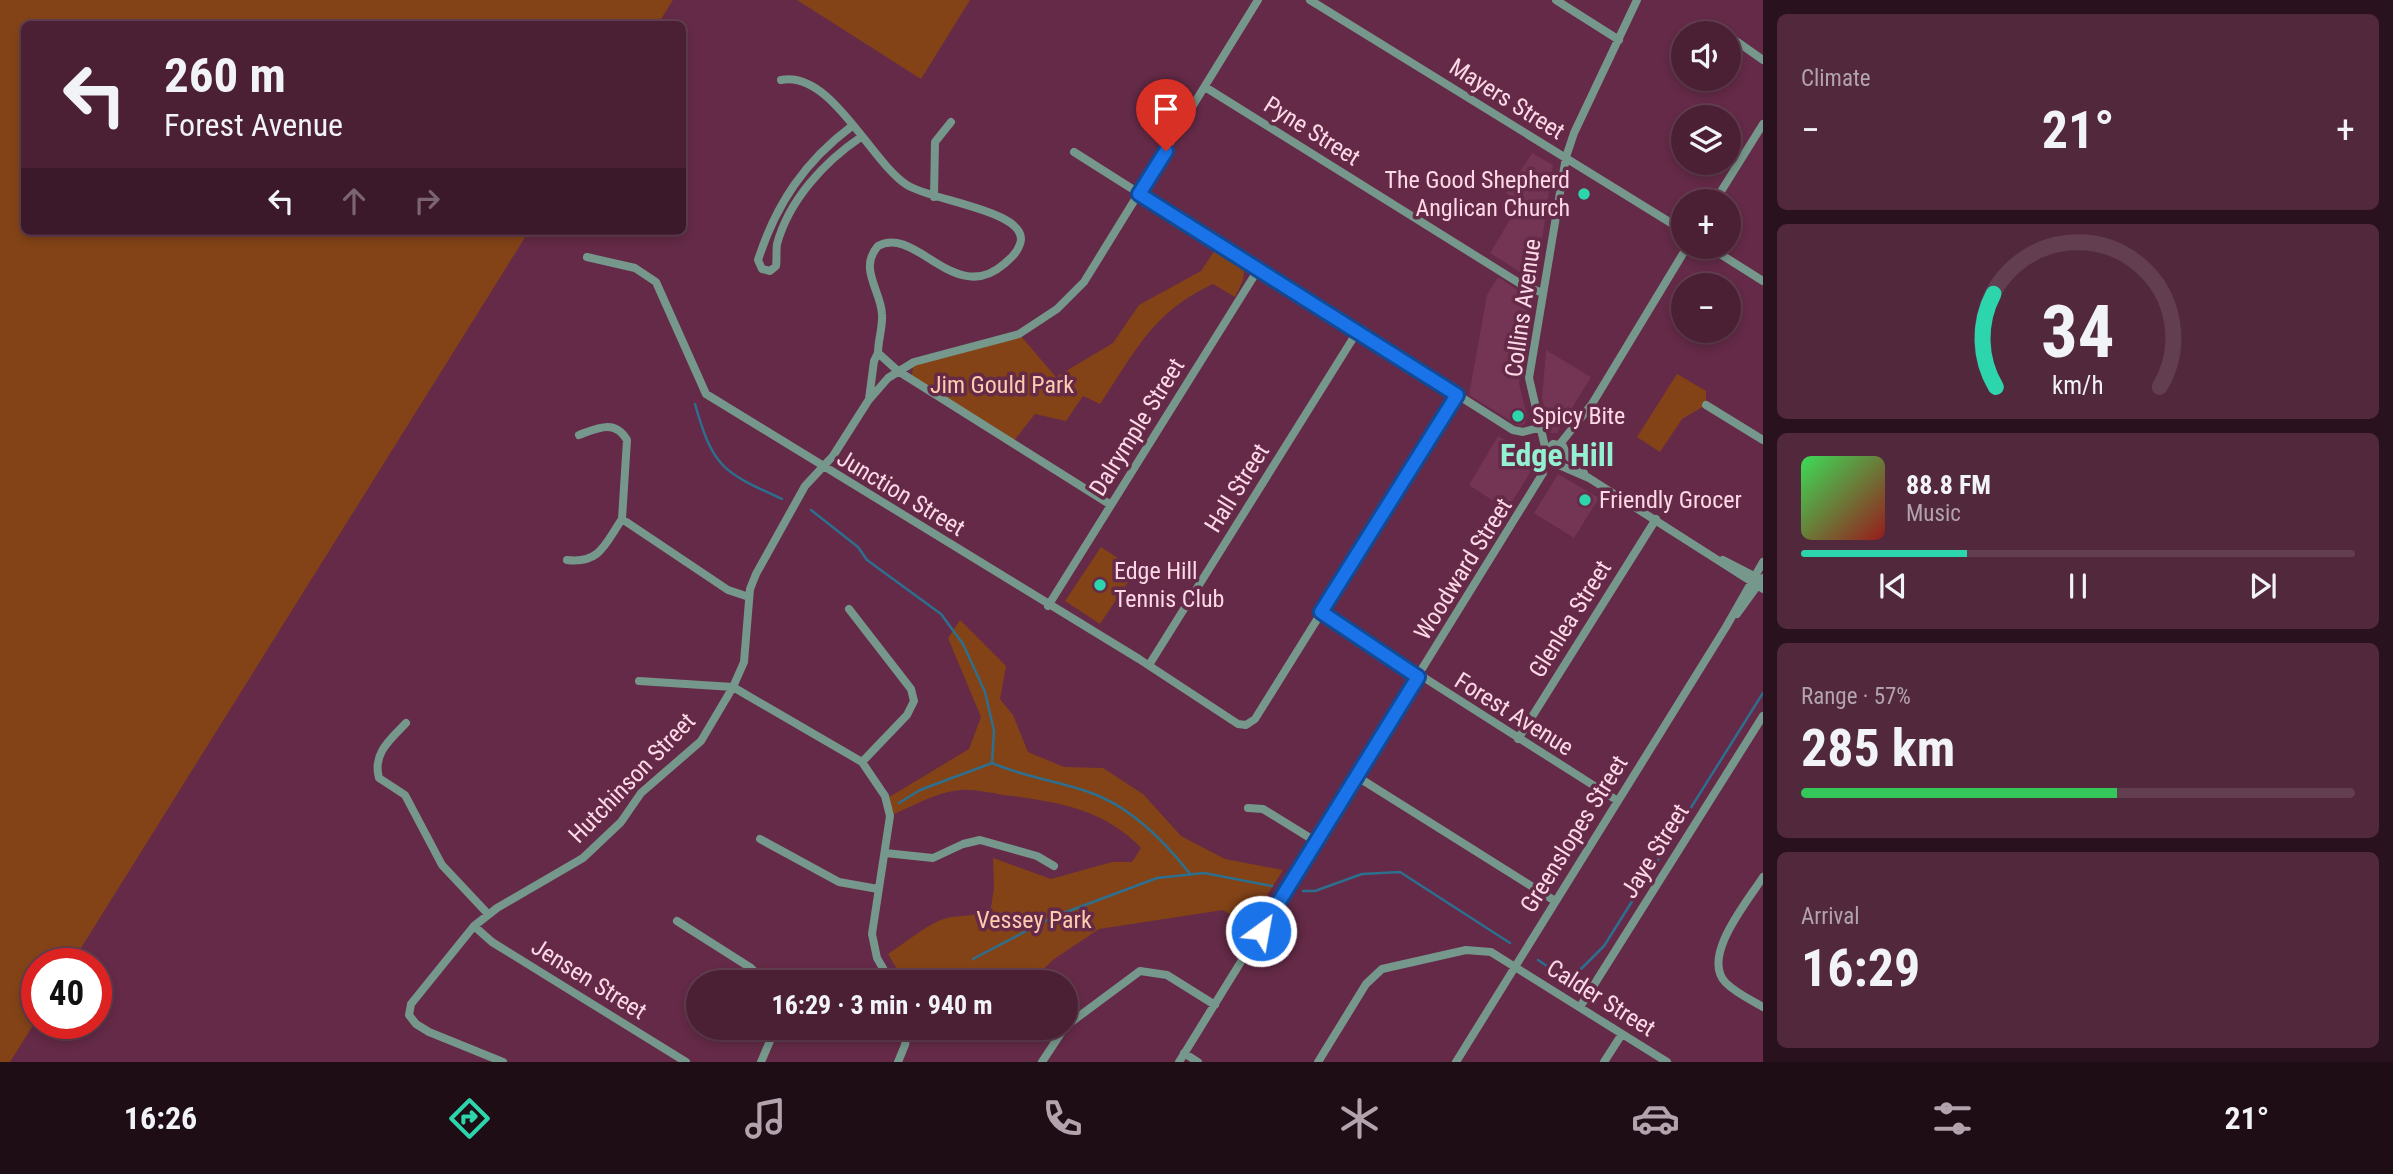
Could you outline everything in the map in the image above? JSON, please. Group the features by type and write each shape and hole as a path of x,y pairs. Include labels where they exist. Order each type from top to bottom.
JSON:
{"street":[{"path":"868,401 898,372 914,362 1019,334 1057,309 1084,282 1258,0"},
{"name":"Mayers Street","path":"1310,0 1671,223"},
{"path":"1556,0 1619,40"},
{"name":"Collins Avenue","path":"1546,455 1529,378 1566,157 1574,133 1637,0"},
{"path":"1741,44 1763,60"},
{"path":"781,80 794,79 810,86 837,105 861,137 902,181 934,197 1009,219 1020,228 1020,245 998,269 974,279 898,244 878,246 872,256 870,270 882,314 878,353 874,361 868,401"},
{"name":"Pyne Street","path":"1205,87 1524,286 1543,293"},
{"path":"934,197 934,142 951,122"},
{"path":"1722,189 1763,124"},
{"path":"852,126 816,156 788,191 764,241 758,262 762,269 770,271 775,267 779,239 811,181 841,150 861,137"},
{"path":"1074,152 1513,430 1523,432 1538,428 1558,444 1588,478"},
{"name":"Junction Street","path":"587,257 647,273 664,294 676,330 706,394 1048,606 1149,665 1233,721 1246,725 1255,719 1321,612"},
{"path":"1680,259 1592,404 1546,455 1550,464 1588,478 1759,582"},
{"path":"1728,259 1763,281"},
{"name":"Dalrymple Street","path":"1048,606 1259,268"},
{"name":"Hall Street","path":"1149,665 1357,332"},
{"path":"878,353 898,372 1111,505"},
{"path":"1321,612 1457,395"},
{"name":"Hutchinson Street","path":"503,1062 429,1032 412,1020 409,1011 411,1004 474,926 488,914 583,858 621,822 641,793 701,741 733,687 744,662 749,597 756,574 799,497 841,446 868,401"},
{"path":"1706,405 1763,440"},
{"path":"567,560 579,562 595,557 622,519 627,440 620,430 608,426 579,435"},
{"name":"Woodward Street","path":"1179,1062 1536,488 1543,473 1546,455"},
{"name":"Woodward Street","path":"1536,488 1567,456"},
{"path":"622,519 728,590 749,597"},
{"name":"Glenlea Street","path":"1518,739 1656,519"},
{"name":"Greenslopes Street","path":"1456,1062 1726,627 1759,582 1763,562"},
{"path":"849,608 911,689 915,701 907,716 862,762"},
{"name":"Forest Avenue","path":"1321,612 1418,677 1618,801"},
{"path":"639,681 733,687 862,762 885,796 890,816 872,934 877,958 884,970"},
{"name":"Jaye Street","path":"1580,1007 1763,716"},
{"path":"406,723 380,753 376,766 379,778 405,795 442,865 488,914"},
{"path":"1356,776 1555,901"},
{"path":"1248,808 1263,809 1315,841"},
{"path":"760,839 839,882 878,889"},
{"path":"885,853 933,858 963,844 980,840 1037,856 1054,866"},
{"path":"1763,877 1717,956 1720,975 1726,982 1763,1007"},
{"path":"677,921 753,970"},
{"name":"Jensen Street","path":"474,926 492,942 685,1062"},
{"name":"Calder Street","path":"1318,1062 1366,984 1382,970 1476,948 1491,952 1667,1062"},
{"path":"1078,1016 1140,971 1167,975 1215,1005"},
{"path":"1604,1062 1622,1034"},
{"path":"761,1062 770,1040"},
{"path":"898,1062 904,1040"},
{"path":"1042,1062 1056,1040"},
{"path":"1184,1053 1198,1062"}],"shaded area":[{"path":"1532,153 1553,165 1536,282 1490,253 1520,203 1506,193"},
{"path":"1498,277 1531,299 1519,383 1527,416 1525,424 1519,426 1469,395 1487,295"},
{"path":"1546,350 1591,377 1557,433 1550,433 1542,398"},
{"path":"1498,436 1531,456 1533,468 1507,510 1469,485"},
{"path":"1558,474 1599,498 1574,538 1534,513"}],"green space":[{"path":"0,0 673,0 660,21 21,21 21,235 527,235 81,948 21,948 21,1039 24,1039 10,1062 0,1062"},
{"path":"797,0 970,0 921,79"},
{"name":"Jim Gould Park","path":"1215,250 1244,271 1235,297 1213,284 1174,308 1159,321 1135,350 1100,404 1083,396 1066,421 1035,414 1012,443 911,380 914,362 1019,334 1056,377 1113,343 1139,305 1201,271"},
{"path":"1677,374 1706,391 1706,405 1682,419 1660,452 1637,437"},
{"name":"Edge Hill Tennis Club","path":"1101,547 1136,570 1100,624 1065,601"},
{"name":"Vessey Park","path":"960,620 1006,666 1000,699 1013,715 1028,752 1064,767 1103,768 1143,794 1181,836 1225,859 1283,870 1248,925 1223,910 1099,929 1054,959 1043,970 898,970 888,954 923,930 951,917 977,914 991,907 994,888 993,858 1051,879 1112,862 1132,862 1141,848 1111,824 1078,809 1041,800 977,791 943,793 890,816 886,799 969,749 981,717 948,638"}],"waterway":[{"path":"695,404 708,442 723,465 746,482 782,499"},
{"path":"811,510 858,547 867,560 941,614 963,644 985,692 994,731 992,763"},
{"path":"1538,960 1563,977 1575,975 1604,946 1763,693"},
{"path":"899,803 920,790 992,763 1086,791 1117,805 1157,836 1190,874"},
{"path":"1303,891 1315,891 1362,874 1400,872 1510,943"},
{"path":"973,959 1053,917 1157,878 1204,873 1272,886"}],"place":[{"name":"The Good Shepherd Anglican Church","path":"1584,194"},
{"name":"Spicy Bite","path":"1518,416"},
{"name":"Friendly Grocer","path":"1585,500"},
{"name":"Edge Hill Tennis Club","path":"1100,585"}],"district":[{"name":"Edge Hill","path":"1557,455"}],"route":[{"path":"1166,151 1139,194 1457,395 1321,612 1418,677 1261,931"}]}
